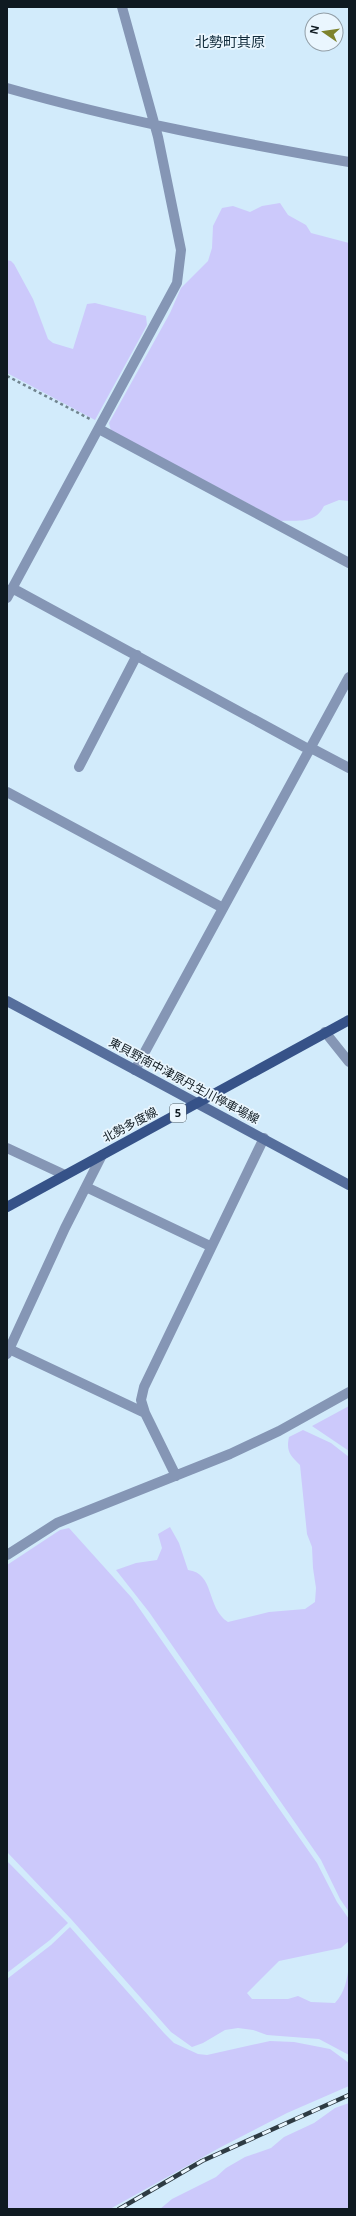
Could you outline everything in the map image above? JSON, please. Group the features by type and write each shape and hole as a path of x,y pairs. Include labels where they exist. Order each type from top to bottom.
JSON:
{"main road":[{"name":"東貝野南中津原丹生川停車場線","path":"7,1001 349,1185"},
{"name":"北勢多度線","path":"7,1207 349,1020"}],"street":[{"path":"7,598 177,282 181,250 158,137 122,7"},
{"path":"7,88 247,144 349,162"},
{"path":"100,427 349,563"},
{"path":"12,588 349,768"},
{"path":"79,767 137,655"},
{"path":"135,1070 349,677"},
{"path":"7,792 223,908"},
{"path":"325,1032 349,1062"},
{"path":"176,1476 145,1412 142,1400 144,1387 210,1246 264,1138"},
{"path":"7,1148 66,1175"},
{"path":"102,1155 8,1351 145,1412"},
{"path":"86,1187 210,1246"},
{"path":"7,1555 57,1523 230,1454 279,1431 349,1392"}],"path":[{"path":"7,376 100,427"}],"shaded area":[{"path":"280,203 288,215 306,225 311,233 349,243 349,501 339,500 324,506 316,516 300,521 281,521 111,431 109,423 170,313 181,288 208,261 212,248 213,226 222,208 233,206 250,212 262,206"},
{"path":"7,260 14,264 33,299 48,339 53,343 73,349 87,304 95,303 146,316 147,325 95,420 7,373"},
{"path":"349,1406 349,1451 312,1426"},
{"path":"303,1430 331,1443 349,1457 349,1912 340,1899 321,1860 149,1612 116,1570 136,1563 157,1560 162,1548 158,1534 170,1527 179,1543 188,1570 203,1577 216,1608 221,1616 228,1622 269,1612 305,1609 315,1602 316,1588 312,1547 307,1534 300,1465 291,1455 288,1446 289,1437"},
{"path":"69,1528 132,1598 317,1863 337,1902 349,1919 349,1941 341,1948 279,1961 247,1993 252,1999 288,1999 298,1996 311,2002 335,2003 345,1986 349,1965 349,2055 319,2039 267,2035 253,2030 238,2028 225,2030 203,2043 192,2047 171,2032 71,1919 7,1852 7,1565 60,1530"},
{"path":"7,1861 68,1923 50,1940 7,1973"},
{"path":"70,1927 174,2043 198,2054 207,2055 270,2041 294,2042 330,2049 349,2063 349,2086 287,2113 221,2147 110,2209 7,2209 7,1979 51,1945"},
{"path":"349,2103 349,2209 160,2209 172,2199 216,2177 226,2168 245,2157 271,2148 284,2137 314,2123 335,2108"}],"railway":[{"path":"119,2209 202,2161 349,2095"}],"district":[{"name":"北勢町其原","path":"230,42"}]}
